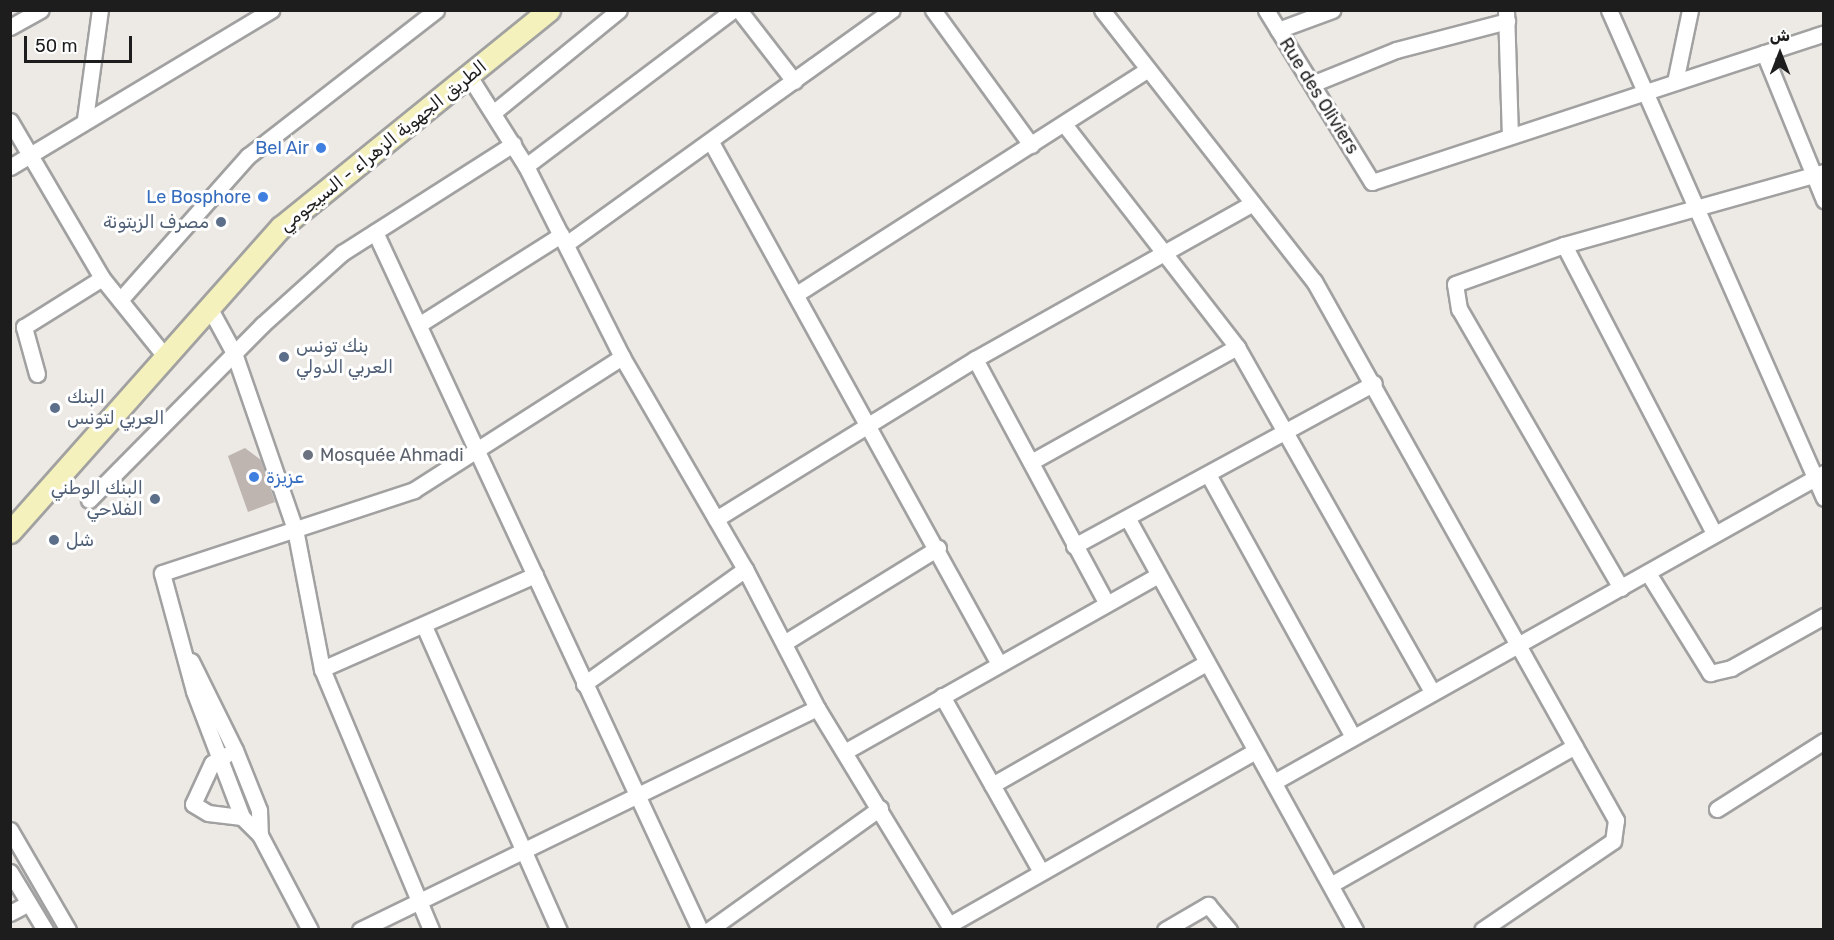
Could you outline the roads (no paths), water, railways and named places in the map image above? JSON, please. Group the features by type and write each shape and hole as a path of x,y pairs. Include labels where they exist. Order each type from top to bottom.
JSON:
{"main road":[{"name":"الطريق الجهوية الزهراء - السيجومي","path":"10,532 165,355 305,204 470,76 546,11"}],"street":[{"path":"10,27 41,10"},
{"path":"85,119 100,10"},
{"path":"10,166 85,119 271,10"},
{"path":"120,300 248,156 436,10"},
{"path":"494,112 619,10"},
{"path":"526,166 733,10"},
{"path":"739,10 794,81"},
{"path":"420,324 563,239 711,142 892,10"},
{"path":"933,10 1031,145"},
{"path":"1102,10 1249,205 1314,281 1374,383 1616,820 1617,837 1482,930"},
{"name":"Rue des Oliviers","path":"1266,10 1372,182 1510,135"},
{"path":"1278,30 1332,10"},
{"path":"1609,10 1646,90 1695,208 1819,476 1824,498"},
{"path":"1675,82 1690,10"},
{"path":"1311,84 1386,53 1507,16 1510,135 1824,33"},
{"path":"1764,53 1818,173 1824,200"},
{"path":"798,292 1147,70"},
{"path":"470,76 526,166 622,357 745,569 817,708 846,751 951,927 1041,872 1255,751"},
{"path":"10,121 102,278 165,355"},
{"path":"1064,124 1237,347 1289,432 1432,692"},
{"path":"711,142 798,292 999,664"},
{"path":"89,500 317,274 375,232 513,144"},
{"path":"1621,588 1453,294 1461,279 1564,245 1818,173"},
{"path":"716,519 975,359 1249,205"},
{"path":"375,232 481,452 584,684 700,930"},
{"path":"1564,245 1714,533"},
{"path":"37,374 17,330 102,278"},
{"path":"210,309 234,354 295,529 322,669 420,896 431,930"},
{"path":"1031,462 1237,347"},
{"path":"260,835 258,810 235,750 189,658 162,573 414,490 481,452 622,357"},
{"path":"975,359 1106,602"},
{"path":"1074,546 1209,476 1374,383"},
{"path":"1209,476 1353,737"},
{"path":"1274,782 1819,476"},
{"path":"1128,519 1255,751 1332,884 1355,930"},
{"path":"784,643 938,548"},
{"path":"584,684 745,569"},
{"path":"1648,573 1710,673 1731,668 1824,616"},
{"path":"322,669 535,575"},
{"path":"846,751 1106,602 1158,575"},
{"path":"423,626 558,930"},
{"path":"189,658 194,691 242,817 260,835 310,930"},
{"path":"992,785 1206,663"},
{"path":"942,696 1041,872"},
{"path":"360,930 420,896 523,851 817,708"},
{"path":"1718,808 1824,741"},
{"path":"1332,884 1575,746"},
{"path":"235,750 219,759 201,780 193,804 208,813 242,817"},
{"path":"709,930 880,808"},
{"path":"10,830 68,930"},
{"path":"10,872 45,930"},
{"path":"10,913 29,903"},
{"path":"1165,930 1208,905 1230,930"}],"place":[{"name":"Bel Air","path":"321,148"},
{"name":"Le Bosphore","path":"263,197"},
{"name":"مصرف الزيتونة","path":"221,222"},
{"name":"بنك تونس العربي الدولي","path":"284,357"},
{"name":"البنك العربي لتونس","path":"55,408"},
{"name":"Mosquée Ahmadi","path":"308,455"},
{"name":"عزيزة","path":"254,477"},
{"name":"البنك الوطني الفلاحي","path":"155,499"},
{"name":"شل","path":"54,540"}]}
